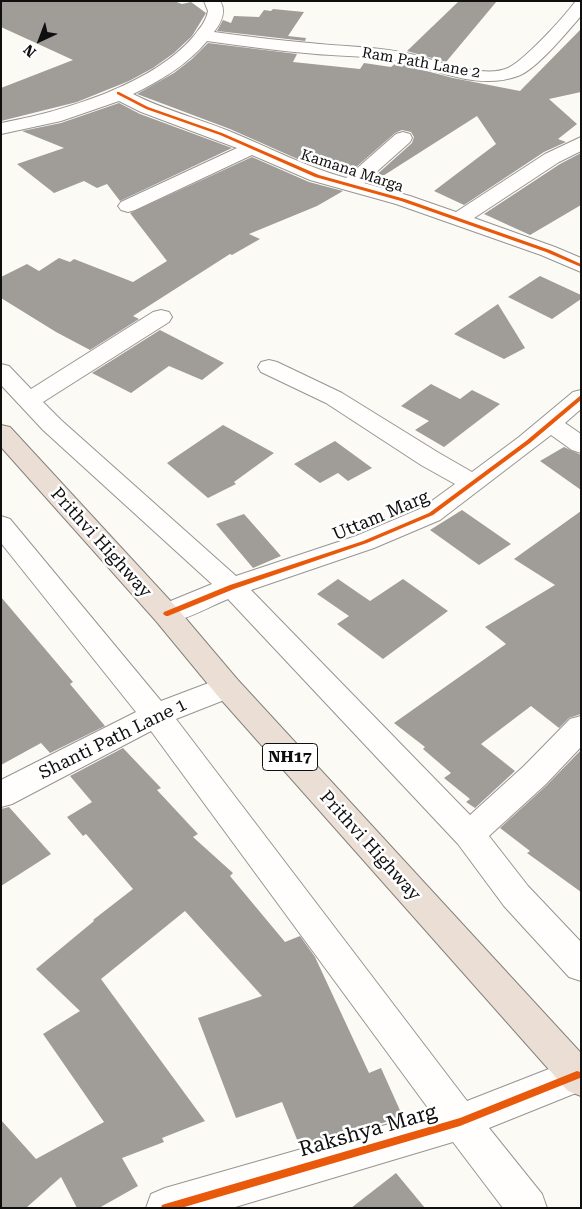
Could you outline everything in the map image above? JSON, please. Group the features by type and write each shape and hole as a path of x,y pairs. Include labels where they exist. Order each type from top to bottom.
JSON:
{"highway":[{"name":"Prithvi Highway","path":"1,432 166,614 227,687 579,1077"}],"street":[{"path":"1,130 58,116 118,93 160,73 195,47 204,36 216,18 216,5 212,1"},
{"name":"Ram Path Lane 2","path":"204,36 271,45 364,51 408,58 453,71 494,76 515,72 550,40 581,5"},
{"name":"Kamana Marga","path":"118,93 147,108 221,134 316,176 403,200 548,251 581,266"},
{"path":"349,186 402,138"},
{"path":"457,220 552,158 581,144"},
{"path":"128,206 251,148"},
{"path":"30,400 161,317"},
{"path":"268,367 334,398 430,459 473,483"},
{"path":"1,371 52,425 232,587 469,834 516,896 581,966"},
{"name":"Uttam Marg","path":"166,614 232,587 365,542 431,514 528,442 581,397"},
{"path":"549,423 581,444"},
{"path":"1,525 156,715 460,1122 504,1194 528,1208"},
{"name":"Shanti Path Lane 1","path":"1,795 156,715 227,687"},
{"path":"469,834 535,775 581,727"},
{"name":"Rakshya Marg","path":"165,1208 460,1122 579,1077"}],"building":[{"path":"1,1 174,1 182,4 191,2 206,13 192,36 174,53 153,68 129,81 77,102 1,121 1,88 73,60 1,27"},
{"path":"459,1 497,1 446,62 407,51"},
{"path":"273,9 304,12 288,36 306,38 305,41 217,31 223,20 231,23 234,16 259,17 264,10 271,11"},
{"path":"581,29 581,92 549,99 577,124 558,139 566,142 544,152 464,205 434,191 496,144 477,116 375,181 373,178 412,143 414,137 411,132 402,130 395,133 346,176 302,161 230,129 137,94 174,73 208,43 297,54 293,62 360,69 364,63 391,67 396,63 453,78 520,91"},
{"path":"119,103 140,114 232,148 120,201 107,184 97,188 84,181 54,193 17,164 64,148 22,131 61,123"},
{"path":"581,153 581,205 530,235 484,214 560,164"},
{"path":"252,157 309,182 343,191 317,206 249,234 260,239 232,255 230,254 133,316 139,319 90,350 56,332 1,298 1,277 27,264 39,271 59,258 70,262 74,259 133,282 167,261 130,213"},
{"path":"540,276 581,295 581,299 552,319 508,297"},
{"path":"498,304 525,348 504,359 454,334"},
{"path":"160,330 224,363 202,380 169,366 131,393 92,373"},
{"path":"431,384 460,399 472,390 500,404 444,447 415,430 429,421 401,406"},
{"path":"223,425 274,453 234,482 236,484 208,498 167,463"},
{"path":"335,441 372,468 348,481 338,473 320,483 294,464"},
{"path":"564,447 581,455 581,490 540,461"},
{"path":"462,510 511,544 479,565 430,530"},
{"path":"581,511 581,714 569,718 559,728 531,706 481,744 515,771 475,808 466,802 470,799 444,778 451,773 423,749 425,747 394,723 506,644 485,627 555,585 514,559"},
{"path":"244,514 281,556 253,568 216,524"},
{"path":"338,579 370,601 403,579 448,611 383,659 337,624 349,616 317,594"},
{"path":"1,597 73,682 70,684 105,726 50,753 41,743 1,765"},
{"path":"123,748 161,788 157,790 198,834 193,837 233,873 230,876 285,942 300,936 315,957 369,1073 381,1068 403,1117 300,1147 282,1102 236,1118 198,1018 262,996 185,911 101,979 205,1121 162,1138 164,1142 122,1158 138,1186 99,1208 77,1208 61,1177 26,1208 1,1208 1,1120 36,1159 104,1122 43,1034 80,1011 36,969 93,920 133,889 86,834 83,836 67,817 92,802 70,776"},
{"path":"581,750 581,892 527,853 530,851 500,828 547,785"},
{"path":"9,807 51,854 1,886 1,809"},
{"path":"396,1173 425,1208 351,1208"}],"cycle path":[{"path":"118,93 147,108 221,134 317,176 403,200 548,251 581,266"},
{"path":"166,614 232,587 365,542 431,514 528,442 581,397"},
{"path":"165,1208 460,1122 577,1075"}]}
